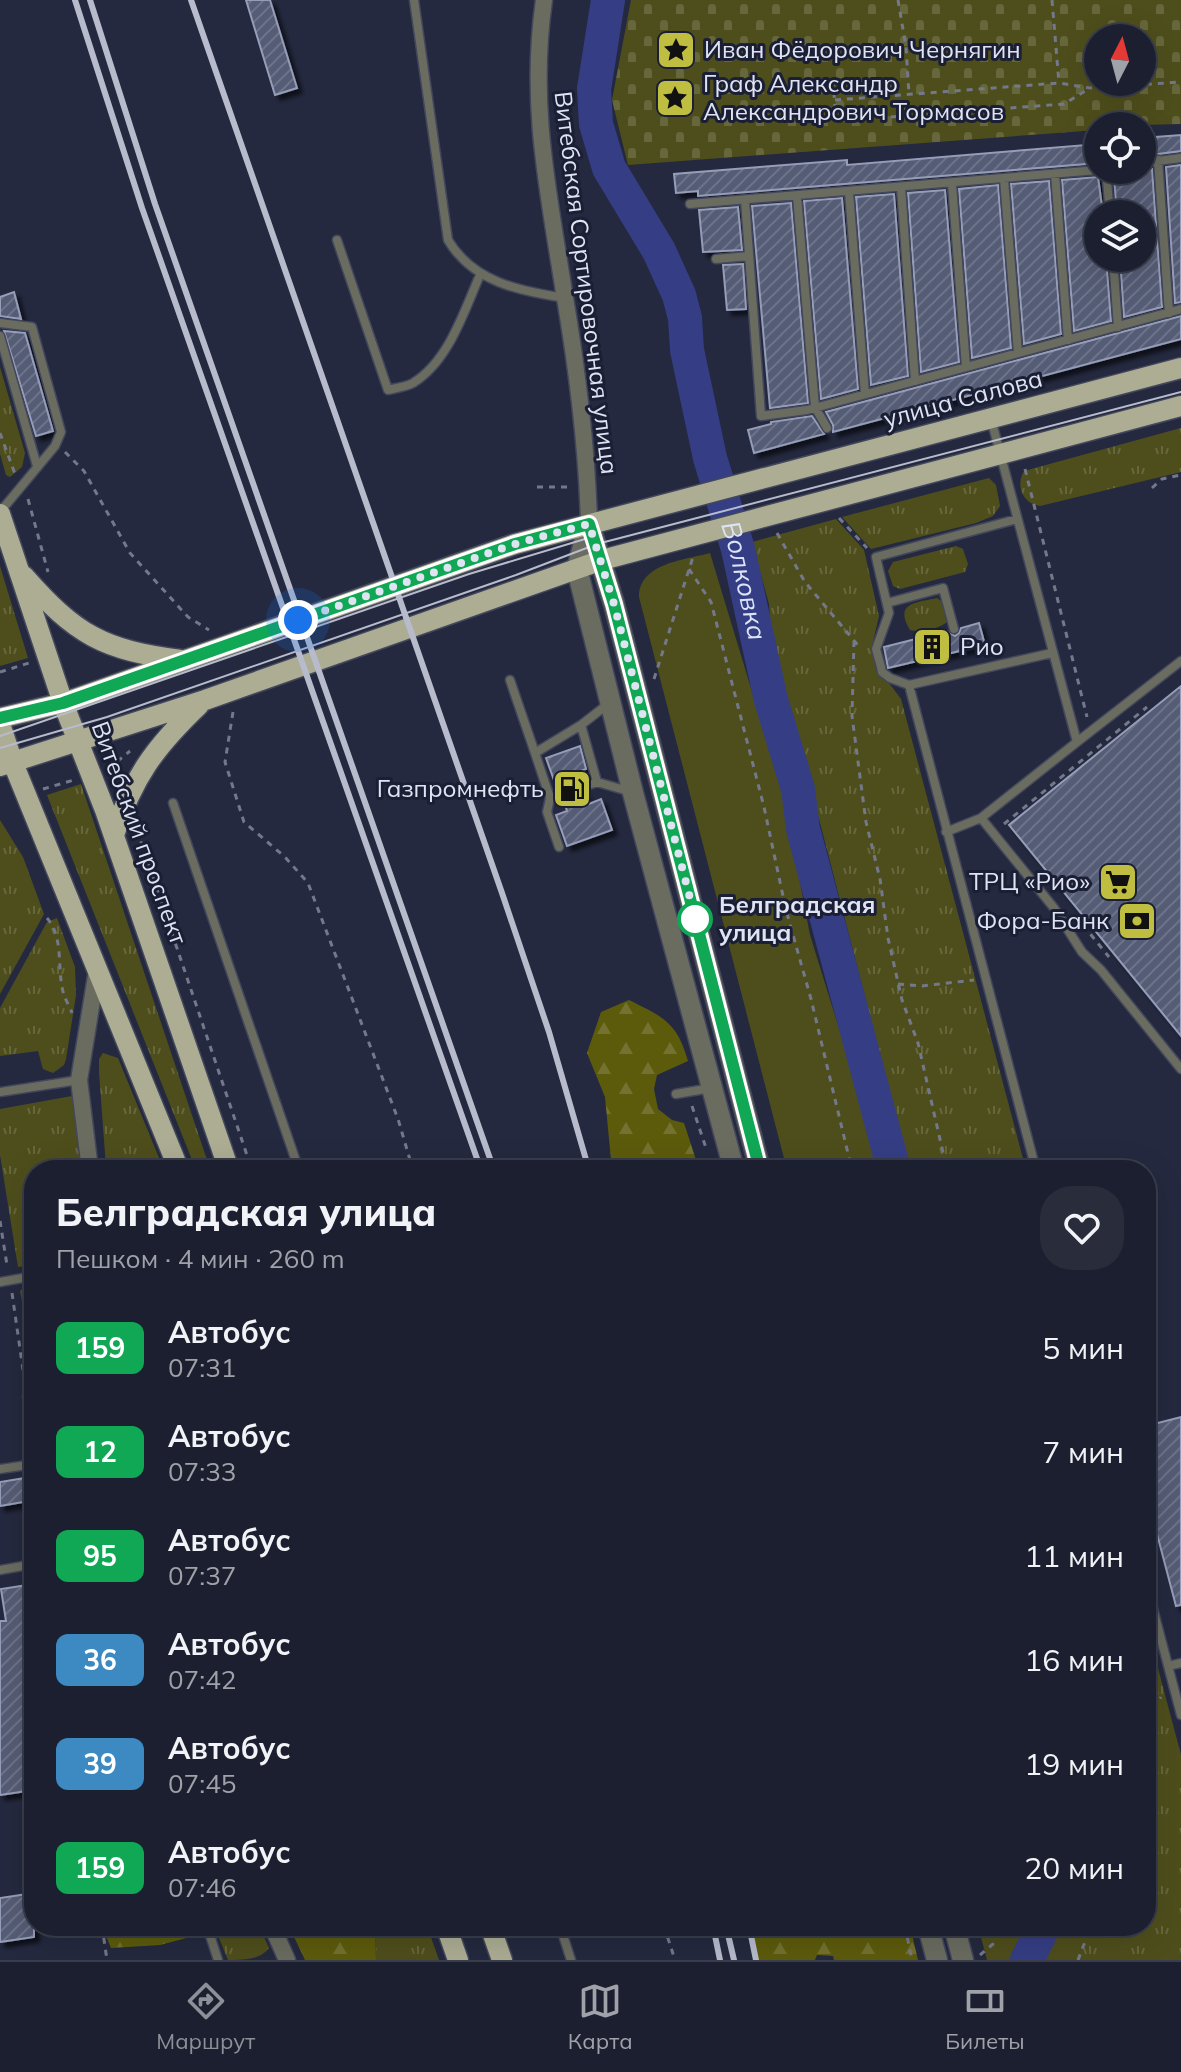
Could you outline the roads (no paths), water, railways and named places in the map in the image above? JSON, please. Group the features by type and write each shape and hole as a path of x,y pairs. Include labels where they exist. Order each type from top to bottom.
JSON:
{"main road":[{"name":"улица Салова","path":"589,524 1181,368"},
{"path":"6,764 205,700 602,560 696,542 1000,454 1181,406"},
{"name":"Витебский проспект","path":"0,513 63,703 114,835 226,1160"},
{"path":"0,718 63,703 515,544 589,524"},
{"path":"17,568 62,617 97,640 138,653 185,660"},
{"path":"114,835 124,804 141,770 166,738 205,700"},
{"path":"0,724 6,764 42,830 175,1160"},
{"path":"450,1936 458,1960"},
{"path":"494,1936 502,1960"}],"street":[{"name":"Витебская Сортировочная улица","path":"544,0 538,47 538,125 583,424 589,524"},
{"path":"589,524 602,560 757,1160"},
{"path":"589,524 577,569 633,793 731,1160"},
{"path":"89,1160 79,1080 97,970"},
{"path":"276,1936 287,1960"},
{"path":"931,1936 937,1960"},
{"path":"960,1936 972,1957"}],"lane":[{"path":"414,0 448,240 456,254 480,275 502,284 565,298"},
{"path":"1169,313 1158,160 1181,158"},
{"path":"690,204 1084,171"},
{"path":"1055,174 1068,340"},
{"path":"1004,179 1018,353"},
{"path":"952,184 966,367"},
{"path":"901,187 915,381"},
{"path":"849,192 865,394"},
{"path":"797,196 815,407 827,428"},
{"path":"745,200 761,416 815,407 1181,309"},
{"path":"337,240 388,390 412,384 438,360 480,275"},
{"path":"716,259 749,256"},
{"path":"1114,272 1118,327"},
{"path":"0,323 32,327 61,426 55,446 0,513"},
{"path":"0,336 37,466"},
{"path":"991,419 1077,742"},
{"path":"1017,519 876,557 889,613 876,649 882,672 909,685 1052,653"},
{"path":"887,603 943,588 954,629"},
{"path":"946,832 981,818 1181,661"},
{"path":"510,680 550,798 547,812 559,847"},
{"path":"909,685 1033,1160"},
{"path":"535,753 599,714 611,701"},
{"path":"581,725 597,782"},
{"path":"550,798 597,782 633,793"},
{"path":"173,803 296,1160"},
{"path":"981,818 1054,908 1082,952 1101,970 1181,1069"},
{"path":"0,1092 79,1080"},
{"path":"676,1094 713,1088"},
{"path":"0,1469 24,1465"},
{"path":"0,1570 24,1566"},
{"path":"1156,1620 1181,1715"},
{"path":"1168,1666 1181,1663"},
{"path":"210,1936 218,1960"},
{"path":"563,1936 571,1960"}],"waterway":[{"name":"Волковка","path":"608,0 594,89 596,124 609,168 659,251 679,295 685,318 687,350 710,458 738,549 771,700 798,789 803,829 891,1160"},
{"name":"Волковка","path":"1027,1960 1039,1936"}],"tram line":[{"path":"0,748 107,717 597,544 1181,392"},
{"path":"0,736 469,574 585,539"}],"railway":[{"path":"75,0 142,208 477,1160"},
{"path":"90,0 155,204 490,1160"},
{"path":"191,0 502,893 549,1032 586,1160"},
{"path":"715,1936 720,1960"},
{"path":"728,1936 734,1960"},
{"path":"751,1936 756,1960"}],"place":[{"name":"Иван Фёдорович Чернягин","path":"676,50"},
{"name":"Граф Александр Александрович Тормасов","path":"675,98"},
{"name":"Рио","path":"932,647"},
{"name":"Газпромнефть","path":"572,789"},
{"name":"ТРЦ «Рио»","path":"1118,882"},
{"name":"Белградская улица","path":"695,919"},
{"name":"Фора-Банк","path":"1137,921"}]}
